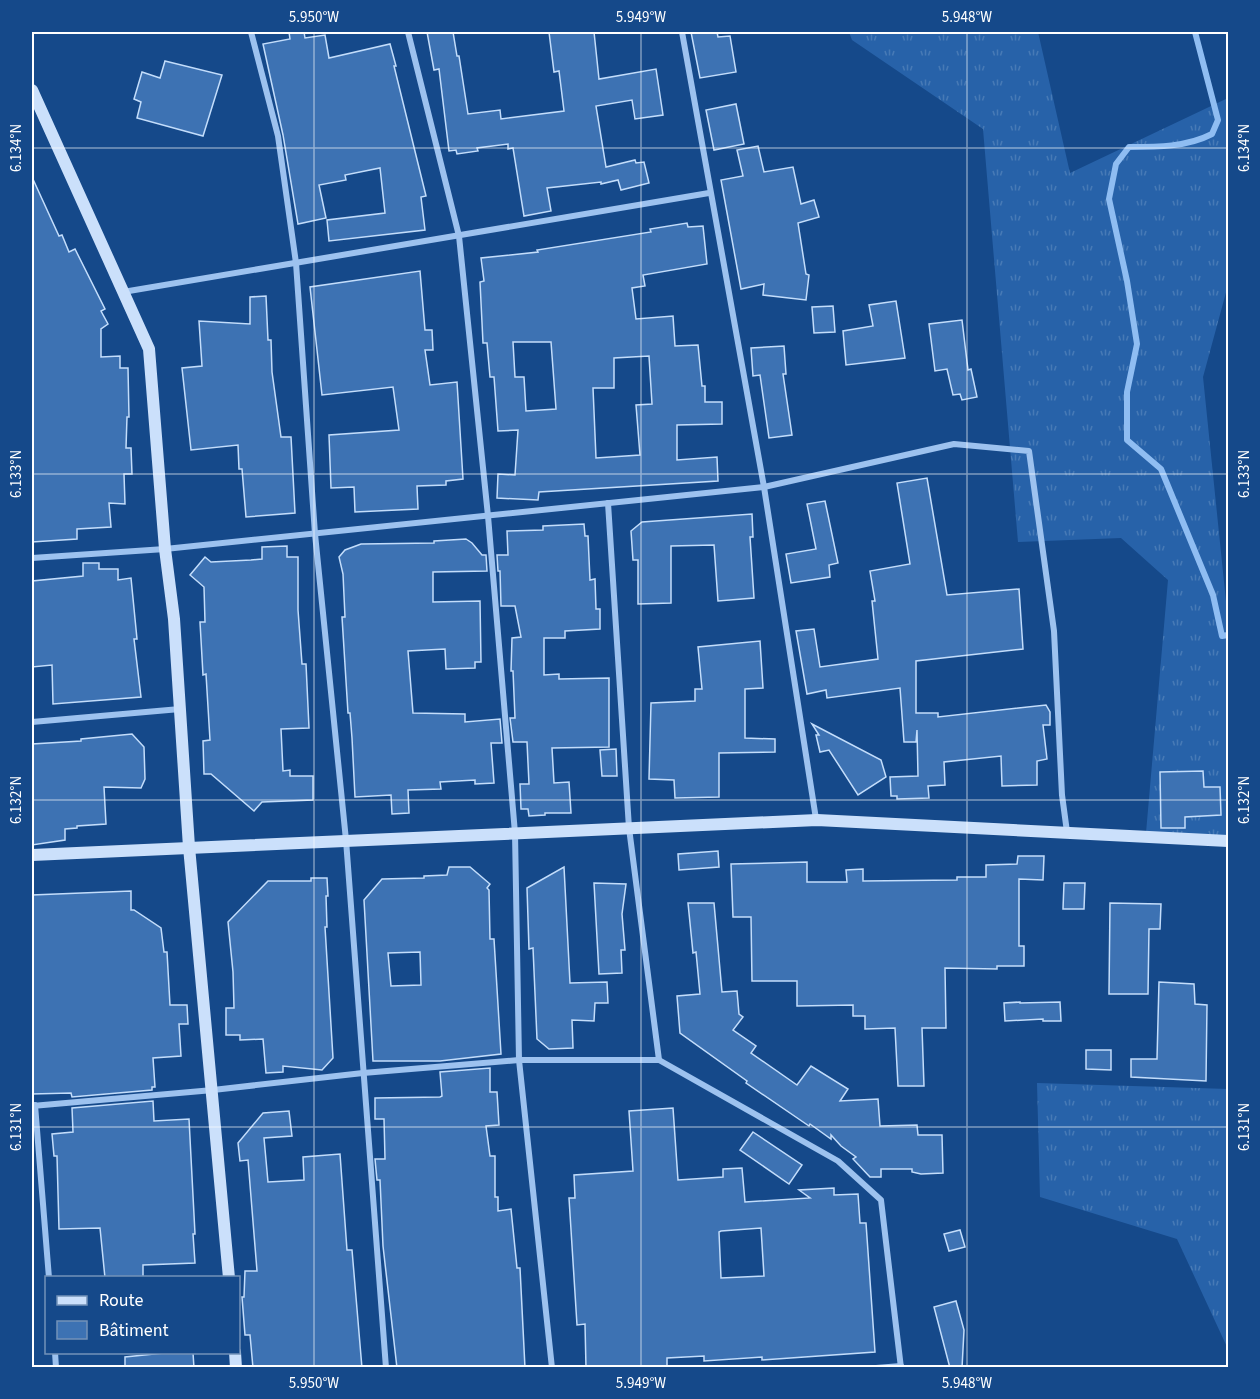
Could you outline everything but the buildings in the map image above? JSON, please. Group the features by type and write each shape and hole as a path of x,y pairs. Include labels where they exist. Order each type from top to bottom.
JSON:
{"street":[{"path":"251,32 278,136 296,263 315,534 346,840 386,1368"},
{"path":"408,32 459,236 488,516 515,833 519,1060 552,1368"},
{"path":"682,32 764,487 817,820"},
{"path":"32,90 149,349 165,549 174,619 189,847 229,1276"},
{"path":"123,292 710,193"},
{"path":"32,558 165,549 764,487 954,444 1029,451 1054,631 1066,832"},
{"path":"608,503 629,828 659,1060"},
{"path":"32,722 181,709"},
{"path":"32,855 817,820 1228,841"},
{"path":"49,1276 33,1106 519,1060 659,1060 838,1161 882,1200 901,1367 876,1368"}],"green space":[{"path":"849,32 1038,32 1070,173 1228,98 1228,285 1203,377 1228,621 1228,836 1146,833 1168,580 1121,538 1018,542 983,129 852,40"},
{"path":"1037,1083 1228,1089 1228,1349 1177,1239 1040,1197"}],"waterway":[{"path":"1195,32 1218,120 1212,134 1182,144 1129,147 1116,164 1109,199 1127,281 1137,344 1127,392 1127,440 1161,469 1213,595 1222,636 1228,635"}]}
